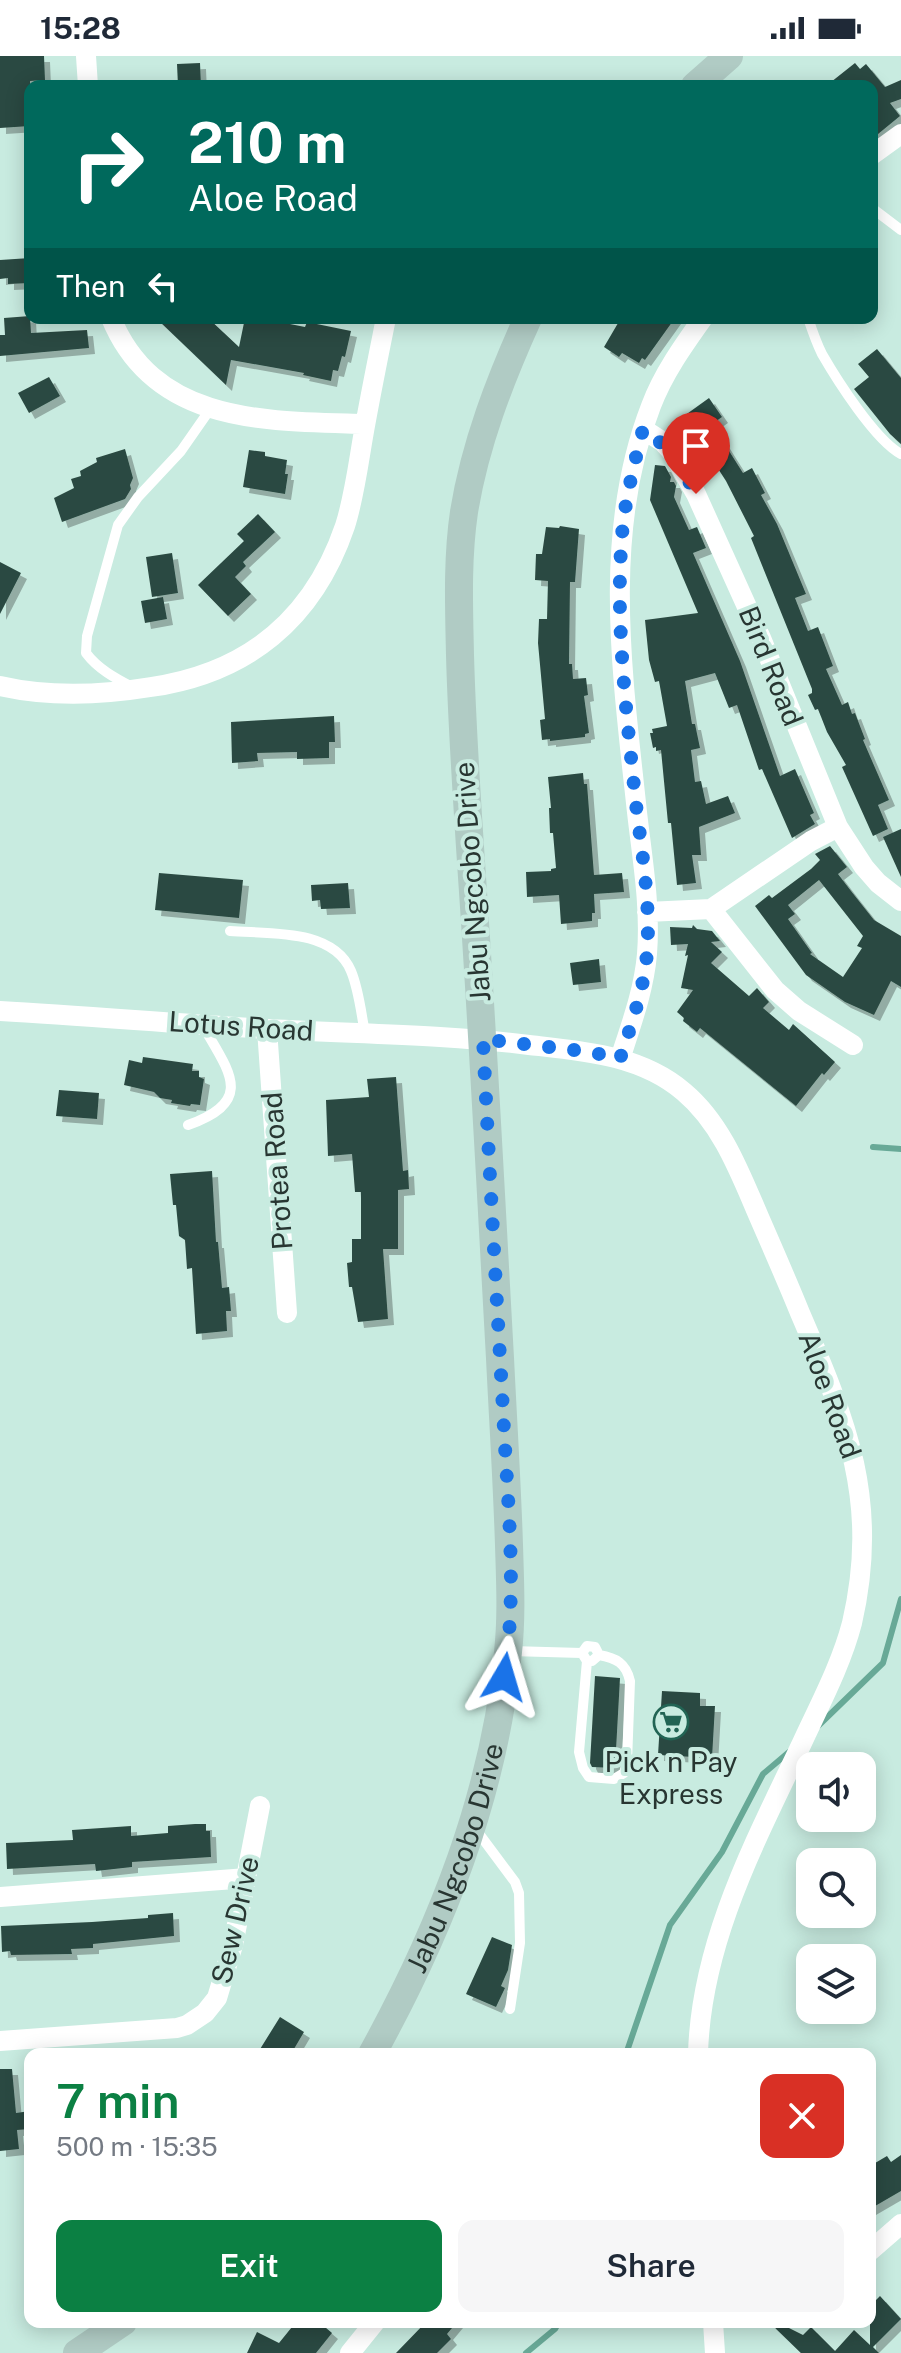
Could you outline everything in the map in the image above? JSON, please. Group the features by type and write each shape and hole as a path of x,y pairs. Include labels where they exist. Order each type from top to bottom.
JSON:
{"main road":[{"path":"702,80 729,56"},
{"name":"Jabu Ngcobo Drive","path":"375,2048 404,1997 440,1917 473,1826 492,1755 508,1651 508,1504 483,1039 462,731 458,604 464,513 482,434 525,324"},
{"path":"77,2353 114,2328"}],"street":[{"path":"86,56 88,80"},
{"path":"878,151 901,134"},
{"path":"114,324 123,345 142,369 166,388 194,403 227,413 276,421 365,424"},
{"path":"0,686 36,691 89,692 170,684 235,663 285,626 326,568 345,526 385,324"},
{"path":"620,1059 645,971 647,912 625,693 621,614 624,521 630,478 651,405 667,373 699,324"},
{"name":"Bird Road","path":"643,429 672,452 696,494 761,638 838,827 864,867 901,901"},
{"path":"647,912 711,909 811,841 838,827"},
{"path":"711,909 775,990 799,1011 853,1045"},
{"name":"Lotus Road","path":"0,1011 267,1029 483,1039"},
{"name":"Protea Road","path":"267,1029 287,1313"},
{"name":"Aloe Road","path":"483,1039 591,1052 620,1059 651,1070 695,1101 722,1138 741,1176 842,1413 859,1479 862,1550 857,1595 845,1645 828,1690 730,1899 706,1987 699,2048"},
{"name":"Sew Drive","path":"0,2041 177,2028 195,2021 212,2006 233,1945 260,1806"},
{"path":"0,1897 247,1878"},
{"path":"876,2246 901,2224"},
{"path":"350,2353 370,2328"},
{"path":"715,2353 719,2328"}],"lane":[{"path":"878,213 901,230"},
{"path":"810,324 821,352 843,386 878,433 901,454"},
{"path":"138,689 112,677 86,653 87,636 118,525 181,451 211,408"},
{"path":"230,931 308,938 338,953 353,977 365,1034"},
{"path":"188,1125 219,1111 230,1094 227,1069 202,1024"},
{"path":"591,1645 599,1655 620,1662 628,1673 627,1762 619,1778 589,1777 581,1762 584,1657 587,1646 591,1645"},
{"path":"508,1651 584,1657"},
{"path":"473,1826 515,1882 519,1893 520,1943 510,2009"}],"building":[{"path":"0,56 44,56 45,80 24,80 24,126 0,128"},
{"path":"200,63 201,80 178,80 177,64"},
{"path":"855,63 860,69 866,64 885,87 901,80 901,99 890,103 900,116 878,134 878,80 834,80"},
{"path":"24,258 24,283 8,284 8,278 0,279 0,260"},
{"path":"24,316 24,324 30,324 31,333 87,330 89,348 0,356 0,335 5,335 4,318"},
{"path":"162,324 214,324 239,347 244,324 305,327 306,324 317,324 351,331 345,357 342,356 338,371 333,370 331,381 231,360 226,385"},
{"path":"617,324 671,324 645,360 642,358 639,363 622,353 619,357 604,347"},
{"path":"877,349 901,378 901,444 854,389 869,377 858,364"},
{"path":"49,377 60,396 29,413 18,393"},
{"path":"709,398 722,417 712,424 743,473 752,468 765,493 761,495 777,524 806,594 795,598 808,631 818,627 833,666 826,669 842,705 848,702 852,714 855,713 889,800 878,805 888,829 873,836 842,767 846,765 808,695 812,689 751,538 754,536 726,481 684,416"},
{"path":"125,449 133,478 125,499 62,522 54,498 74,488 71,479 81,476 80,471 97,462 96,458"},
{"path":"249,450 287,460 285,494 243,487"},
{"path":"655,465 665,466 671,477 670,482 674,482 674,497 689,530 697,527 706,548 693,553 740,661 780,776 795,769 814,813 810,815 815,824 792,838 762,769 759,770 737,705 729,708 715,673 685,681 692,724 695,724 700,748 691,750 695,782 701,781 706,804 728,796 735,813 699,827 701,855 692,855 696,883 677,885 661,750 653,748 650,733 653,733 652,729 667,726 659,681 655,682 649,660 645,620 698,613 650,500"},
{"path":"258,514 275,532 243,562 246,566 235,577 251,594 228,616 198,585 244,541 237,534"},
{"path":"546,527 579,529 575,582 570,582 569,664 572,664 573,679 586,678 588,695 584,696 589,733 585,737 550,741 542,740 540,720 545,719 538,643 539,619 547,619 548,581 535,580 536,554 542,554"},
{"path":"172,553 178,593 152,597 146,557"},
{"path":"0,562 21,573 0,614"},
{"path":"163,597 167,619 145,623 141,601"},
{"path":"334,716 335,742 329,742 329,758 297,759 297,752 257,753 258,761 232,763 231,722"},
{"path":"583,773 584,784 587,784 594,875 622,873 624,892 594,894 595,913 592,913 592,921 561,924 559,895 527,897 526,872 556,868 553,833 550,833 548,777"},
{"path":"901,829 901,877 883,837"},
{"path":"830,846 847,867 838,874 851,891 874,920 901,936 901,987 891,981 874,1015 845,1002 806,975 755,906 769,895 772,898 811,869 820,860 815,854","holes":["819,880 863,936 857,946 862,948 843,977 810,954 788,919 795,914 788,905"]},
{"path":"159,873 243,880 239,918 155,910"},
{"path":"348,883 350,908 321,909 320,900 312,901 311,885"},
{"path":"693,925 697,929 712,931 720,941 711,942 722,952 711,963 749,996 757,988 769,1002 763,1008 789,1030 793,1024 835,1062 824,1075 822,1073 796,1106 700,1028 697,1032 683,1021 684,1018 677,1012 693,990 681,988 688,944 671,945 670,927 692,928"},
{"path":"599,959 601,982 573,985 570,963"},
{"path":"143,1057 193,1064 192,1071 199,1071 199,1077 204,1079 200,1105 171,1103 172,1100 160,1098 154,1092 124,1085 129,1060 142,1063"},
{"path":"396,1077 403,1171 408,1170 409,1189 398,1190 398,1249 383,1249 388,1319 358,1322 352,1287 349,1287 347,1263 352,1262 352,1239 361,1239 361,1192 355,1192 352,1154 328,1156 326,1100 369,1097 367,1079"},
{"path":"59,1090 99,1093 97,1119 56,1116"},
{"path":"212,1171 222,1288 229,1287 231,1311 226,1311 227,1331 196,1334 192,1268 187,1269 185,1240 179,1236 170,1174"},
{"path":"595,1676 620,1678 615,1768 592,1767 590,1763"},
{"path":"662,1691 700,1693 700,1706 715,1706 712,1758 658,1755"},
{"path":"206,1824 206,1831 210,1831 211,1857 132,1862 132,1867 96,1871 95,1864 7,1869 6,1843 73,1840 72,1830 131,1826 131,1836 168,1833 168,1826"},
{"path":"173,1913 174,1936 93,1944 93,1948 71,1949 72,1954 11,1955 10,1951 2,1952 1,1926 148,1918 148,1915"},
{"path":"492,1937 512,1945 508,1970 501,1986 505,1988 496,2007 466,1994"},
{"path":"280,2017 304,2032 295,2048 261,2048"},
{"path":"0,2069 12,2069 16,2113 24,2112 24,2129 17,2130 19,2149 0,2151"},
{"path":"901,2155 901,2191 876,2206 876,2162 887,2156 891,2162"},
{"path":"880,2296 901,2319 873,2347 879,2353 801,2353 775,2328 789,2328 803,2335 812,2328 835,2351 854,2330 870,2345 870,2328 876,2328 876,2300"},
{"path":"291,2328 326,2328 332,2333 316,2353 247,2353 257,2332 279,2343"},
{"path":"420,2328 452,2328 447,2334 451,2339 437,2353 396,2353"}],"waterway":[{"path":"873,1147 901,1149"},
{"path":"818,1726 883,1663 901,1599"},
{"path":"628,2048 670,1925 722,1852 763,1774 789,1752"},
{"path":"526,2353 556,2328"}],"place":[{"name":"Pick n Pay Express","path":"671,1722"}],"route":[{"path":"504,1677 510,1583 508,1504 483,1039 591,1052 620,1059 638,1000 647,951 647,912 622,660 621,614 624,521 630,478 643,429 672,452 696,494"}]}
